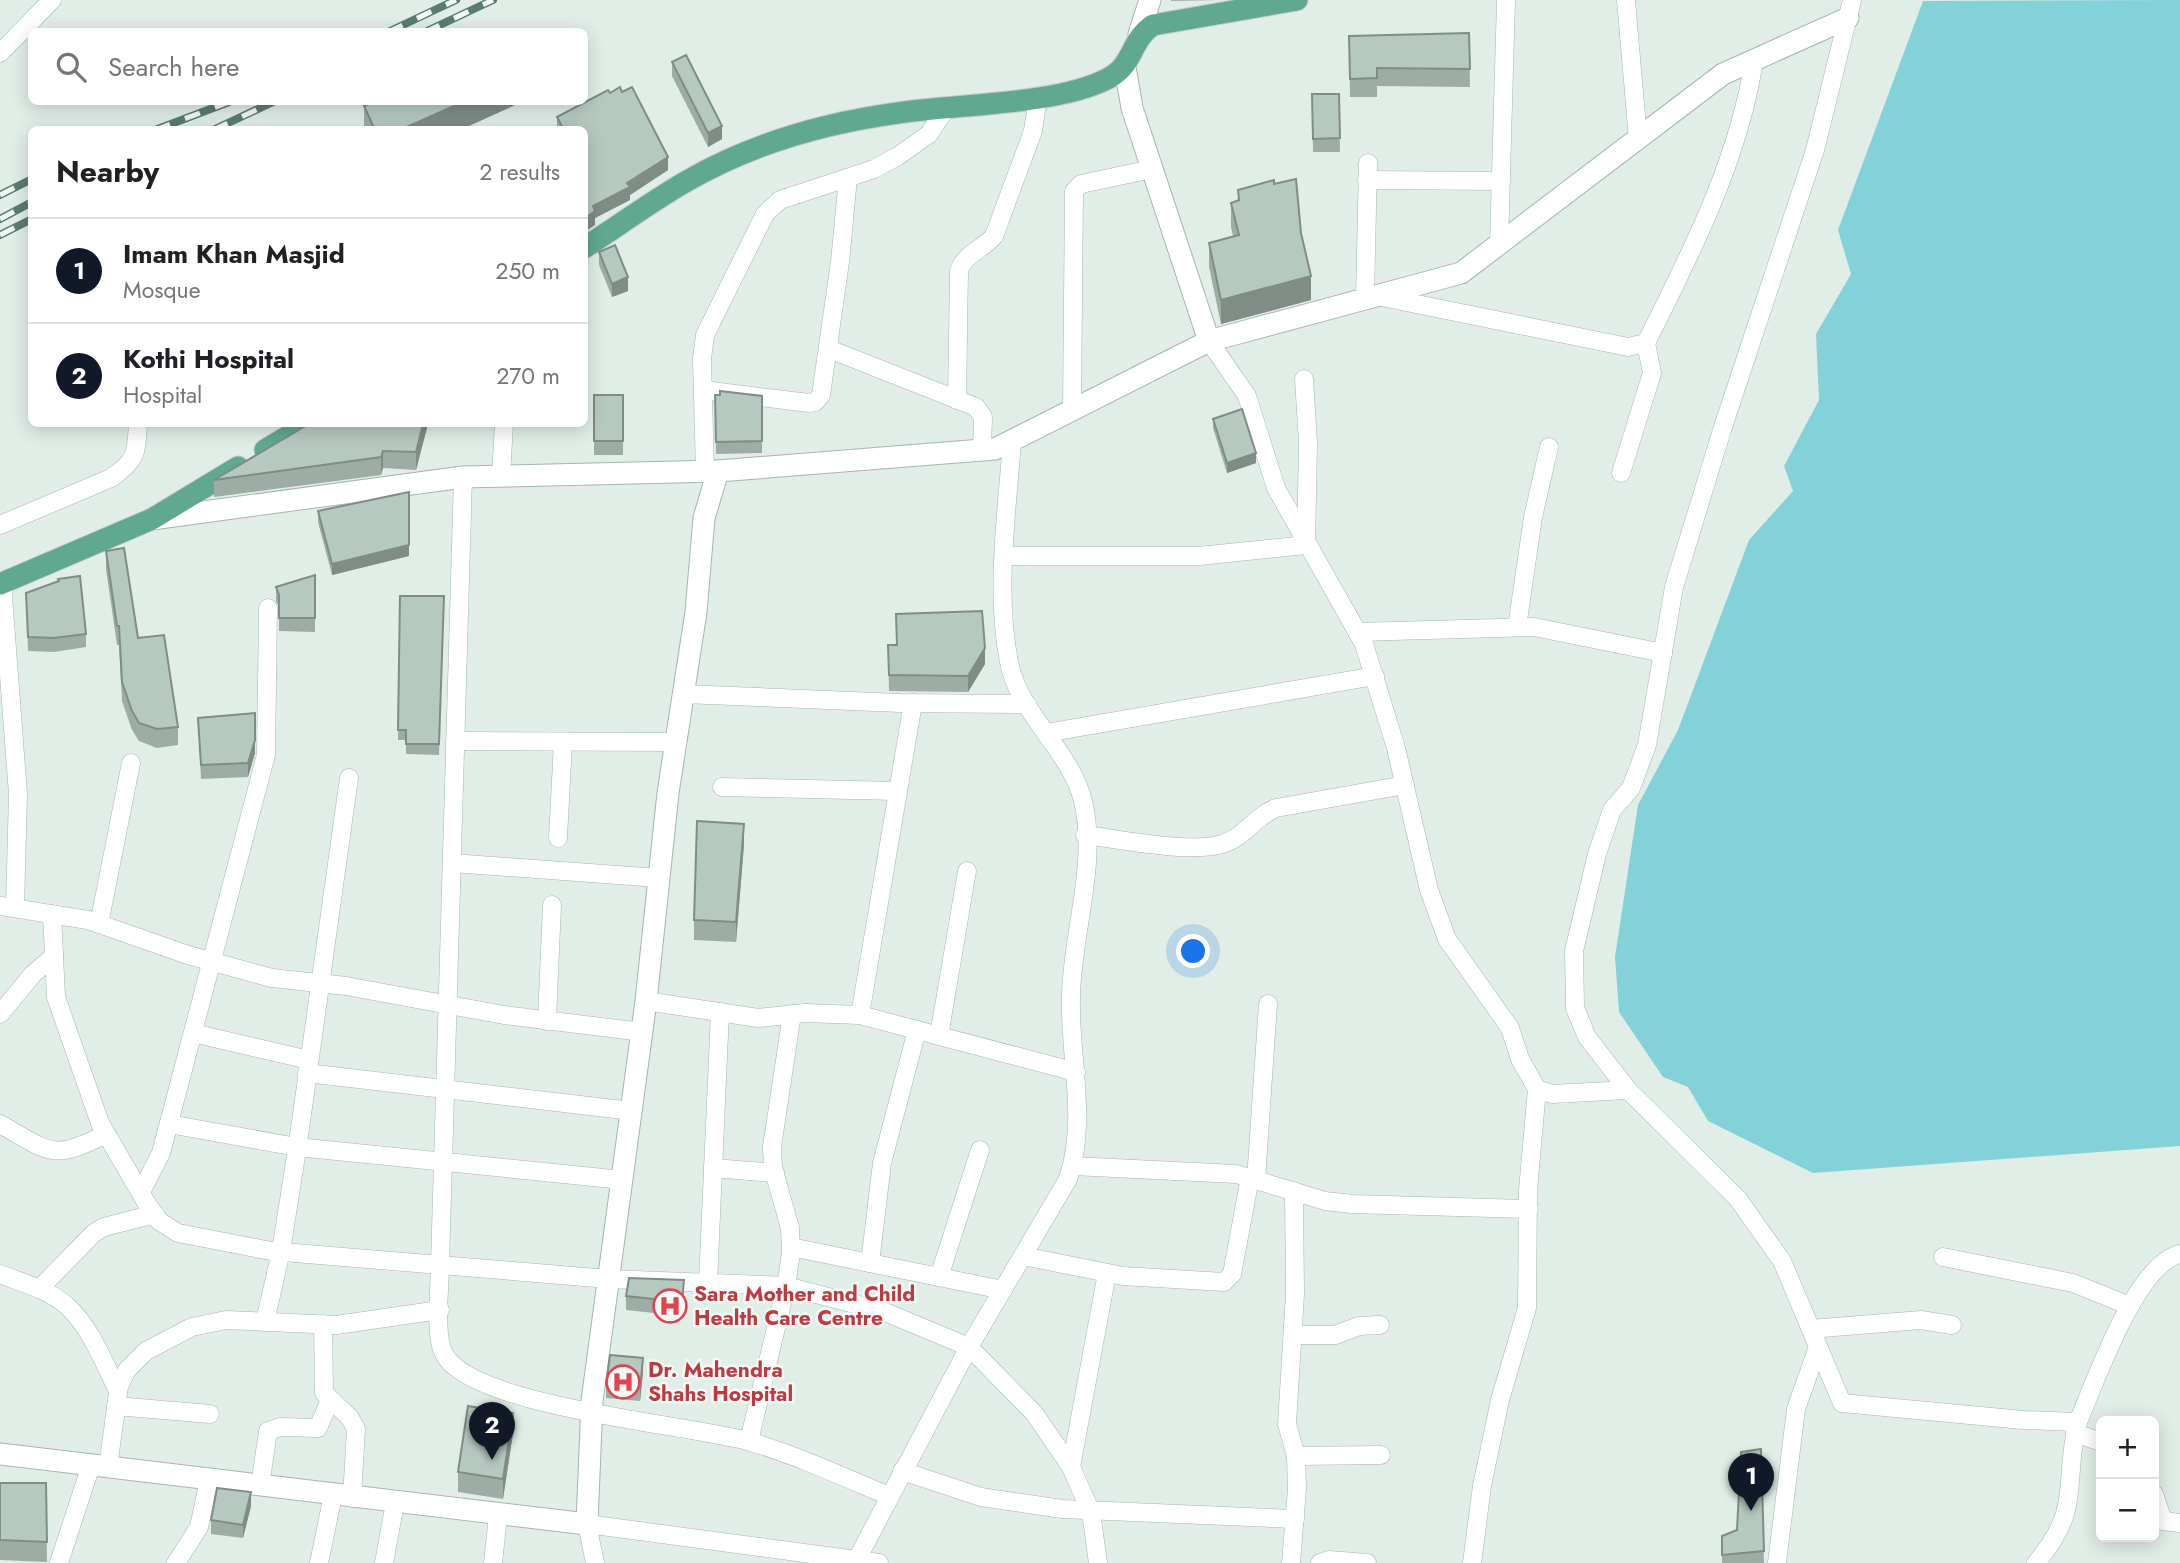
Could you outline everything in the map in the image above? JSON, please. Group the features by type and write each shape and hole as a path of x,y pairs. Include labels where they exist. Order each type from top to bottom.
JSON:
{"main road":[{"path":"588,245 687,181 761,145 832,125 947,107 1038,97 1106,79 1125,66 1139,34 1165,20 1257,3 1297,0"},
{"path":"1,583 152,519 303,427"}],"street":[{"path":"0,53 52,0"},
{"path":"1139,34 1150,0"},
{"path":"1499,244 1506,0"},
{"path":"1626,0 1638,139"},
{"path":"152,519 463,477 711,471 995,449 1209,341 1461,273 1723,74 1850,9"},
{"path":"1850,9 1815,150 1722,430 1674,587 1647,745 1631,788 1612,810 1597,854 1574,951 1575,1008 1587,1037 1628,1090 1738,1199 1782,1262 1842,1403 2076,1427 2096,1439"},
{"path":"1621,472 1652,373 1646,343 1726,169 1748,94 1754,60"},
{"path":"1125,66 1132,108 1209,341 1247,396 1276,488 1357,632 1375,676 1405,785 1429,890 1447,939 1510,1028 1520,1059 1537,1089 1531,1139 1527,1308 1500,1400 1482,1486 1472,1563"},
{"path":"957,400 958,271 965,259 986,246 993,236 1033,131 1038,97"},
{"path":"595,1563 587,1524 591,1414 646,1001 676,742 696,612 711,471 703,390 705,335 765,214 780,200 848,178 898,156 929,134 947,107"},
{"path":"1072,410 1074,191 1082,184 1152,169"},
{"path":"1369,297 1368,172 1501,181"},
{"path":"703,390 815,402 824,388 848,178"},
{"path":"1369,297 1628,347 1646,343"},
{"path":"829,349 957,400 980,412 982,450"},
{"path":"1304,379 1308,443 1307,545"},
{"path":"0,525 111,478 126,468 134,461 138,427"},
{"path":"501,476 504,427"},
{"path":"856,1562 969,1347 1068,1179 1073,1166 1079,1118 1071,997 1086,859 1083,803 1077,785 1027,704 1009,666 1003,628 1012,441"},
{"path":"1517,627 1533,517 1549,447"},
{"path":"463,477 440,1265 440,1342 444,1356 457,1369 510,1391 591,1414 749,1441 889,1496"},
{"path":"1005,556 1199,556 1307,545"},
{"path":"1,583 17,780 8,839 8,907 99,924 188,956 272,978 320,982 547,1021 642,1032"},
{"path":"141,1192 161,1153 266,755 268,608"},
{"path":"1357,632 1517,627 1559,632 1599,643 1663,653"},
{"path":"1046,733 1375,676"},
{"path":"683,694 913,703 1027,704"},
{"path":"860,1015 913,703"},
{"path":"454,741 676,742"},
{"path":"558,838 563,742"},
{"path":"99,924 131,763"},
{"path":"265,1322 281,1251 349,778"},
{"path":"1085,835 1208,847 1236,838 1264,813 1276,808 1405,785"},
{"path":"722,787 898,791"},
{"path":"452,863 659,878"},
{"path":"939,1036 967,871"},
{"path":"547,1021 552,905"},
{"path":"52,914 56,998 106,1134 155,1214 178,1233 281,1251 440,1265 609,1279 786,1286 859,1302 969,1347 1034,1413 1071,1467 1091,1512 1098,1563"},
{"path":"0,1014 33,974 54,956"},
{"path":"646,1001 758,1018 792,1014 860,1015 1076,1072"},
{"path":"1023,1256 1107,1273 1224,1282 1229,1279 1253,1179 1268,1004"},
{"path":"708,1283 719,1012"},
{"path":"749,1441 786,1286 791,1247 790,1228 775,1173 775,1124 792,1014"},
{"path":"870,1263 882,1163 917,1030"},
{"path":"192,1033 308,1066 446,1091 632,1111"},
{"path":"1537,1089 1552,1094 1628,1090"},
{"path":"0,1124 54,1152 72,1151 106,1134"},
{"path":"169,1124 297,1147 622,1180"},
{"path":"939,1277 980,1150"},
{"path":"1073,1166 1212,1172 1253,1179 1325,1201 1352,1204 1529,1209"},
{"path":"713,1168 775,1173"},
{"path":"1291,1563 1296,1456 1287,1424 1293,1335 1293,1191"},
{"path":"39,1289 94,1233 104,1227 155,1214"},
{"path":"791,1247 1003,1290"},
{"path":"2036,1563 2055,1541 2066,1515 2072,1488 2076,1427 2130,1306 2146,1279 2167,1257 2180,1254"},
{"path":"1943,1257 2073,1283 2130,1306"},
{"path":"1071,1467 1107,1273"},
{"path":"0,1274 39,1289 68,1306 85,1327 117,1398"},
{"path":"59,1563 100,1466 127,1370 146,1351 192,1327 226,1320 353,1323 440,1310"},
{"path":"1810,1329 1921,1320 1952,1325"},
{"path":"319,1563 342,1496 356,1429 350,1418 330,1400 323,1387 323,1324"},
{"path":"1293,1335 1335,1335 1359,1326 1380,1325"},
{"path":"1777,1563 1796,1409 1818,1347"},
{"path":"117,1398 210,1414"},
{"path":"260,1486 268,1431 280,1427 318,1428 330,1400"},
{"path":"0,1454 498,1516 587,1524 879,1563"},
{"path":"1296,1456 1381,1455"},
{"path":"902,1471 981,1496 1091,1512 1295,1518"},
{"path":"176,1563 199,1527 209,1480"},
{"path":"384,1563 395,1503"},
{"path":"2159,1509 2163,1521 2180,1523"},
{"path":"493,1563 498,1516"},
{"path":"1320,1563 1329,1560 1367,1563"}],"water":[{"path":"2180,0 2180,1146 1813,1173 1708,1121 1688,1087 1663,1077 1619,1012 1615,957 1638,805 1678,730 1749,540 1793,491 1784,466 1819,400 1816,334 1851,274 1838,230 1923,1"}],"building":[{"path":"1469,33 1470,69 1377,68 1377,78 1350,79 1349,36"},
{"path":"686,55 722,126 708,133 672,62"},
{"path":"620,87 622,92 632,87 668,157 627,183 630,187 593,206 595,211 588,216 588,126 562,126 557,117 580,105 588,105 588,101 608,90 610,93"},
{"path":"1312,94 1339,94 1340,138 1313,139"},
{"path":"456,105 409,126 373,126 364,106"},
{"path":"1296,179 1301,233 1311,276 1221,300 1209,243 1239,235 1231,203 1239,200 1238,190 1274,180 1274,184"},
{"path":"615,245 628,277 612,284 599,252"},
{"path":"720,391 762,396 762,441 716,442 715,395 720,395"},
{"path":"594,395 623,395 623,441 594,441"},
{"path":"1242,409 1256,453 1227,463 1213,419"},
{"path":"304,427 422,427 416,452 383,451 381,457 214,480"},
{"path":"409,492 409,545 332,564 318,511"},
{"path":"124,548 138,638 164,635 178,727 157,729 139,723 122,682 119,626 106,551"},
{"path":"315,575 315,618 279,618 279,595 276,587"},
{"path":"80,576 86,634 54,638 28,637 26,593 59,581 58,579"},
{"path":"400,596 444,596 439,744 406,744 406,730 398,730"},
{"path":"982,611 985,648 968,676 889,675 888,645 897,645 896,614"},
{"path":"255,713 255,740 248,763 201,765 198,718"},
{"path":"697,821 744,824 736,922 694,920"},
{"path":"629,1278 684,1280 682,1302 626,1296"},
{"path":"610,1355 643,1358 640,1388 606,1385"},
{"path":"468,1406 513,1413 503,1479 458,1472"},
{"path":"1761,1449 1764,1551 1722,1555 1722,1536 1737,1530 1741,1452"},
{"path":"0,1483 46,1483 47,1542 0,1540"},
{"path":"217,1488 251,1492 243,1525 211,1520"}],"railway":[{"path":"396,28 456,0"},
{"path":"434,28 493,0"},
{"path":"166,126 221,105"},
{"path":"222,126 267,105"},
{"path":"0,195 28,181"},
{"path":"0,219 28,204"},
{"path":"0,235 28,221"}],"place":[{"name":"Sara Mother and Child Health Care Centre","path":"670,1306"},
{"name":"Dr. Mahendra Shahs Hospital","path":"623,1382"},
{"name":"Kothi Hospital","path":"492,1460"},
{"name":"Imam Khan Masjid","path":"1751,1511"}]}
